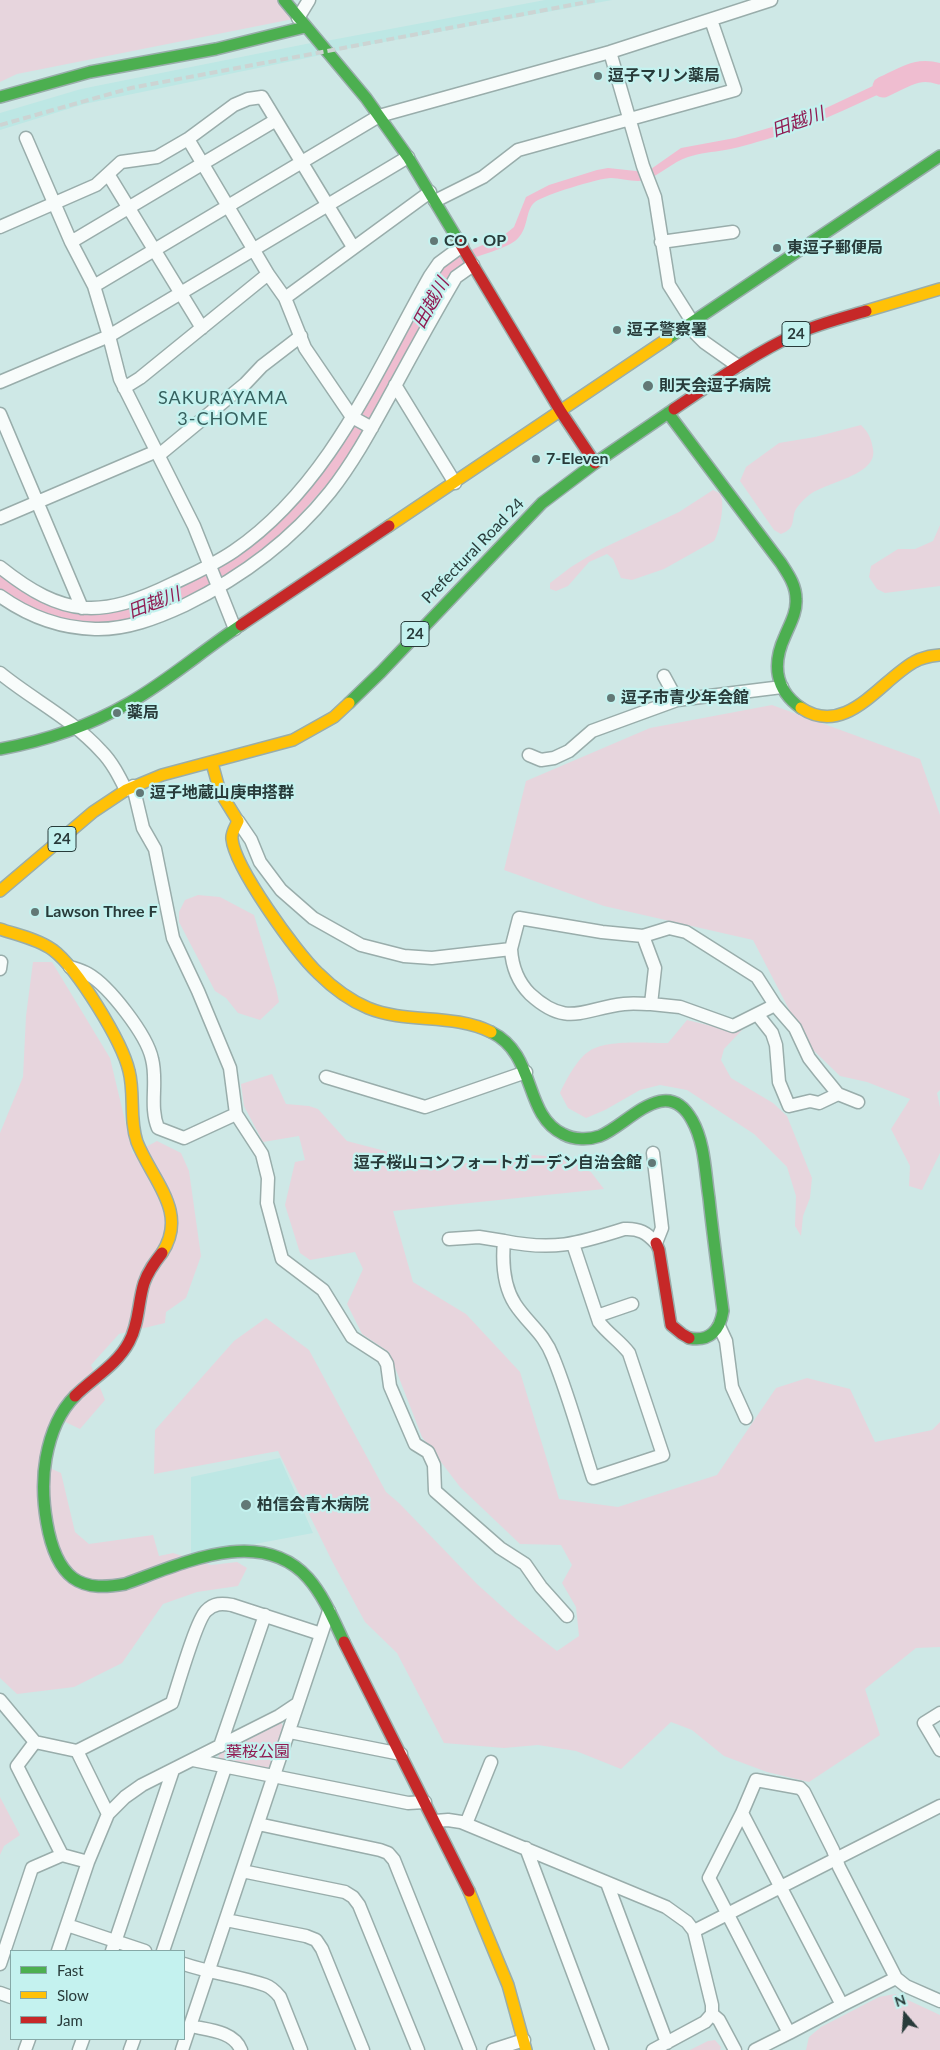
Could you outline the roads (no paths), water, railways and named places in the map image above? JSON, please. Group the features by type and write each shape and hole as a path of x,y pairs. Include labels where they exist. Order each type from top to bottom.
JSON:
{"street":[{"path":"284,0 379,116 408,157 561,412 595,464"},
{"path":"302,23 309,0"},
{"path":"94,286 379,116 610,52 712,20 764,1"},
{"path":"285,298 353,247 433,196 483,177 518,150 736,90 712,20"},
{"path":"0,97 90,72 216,49 302,23"},
{"path":"610,52 642,166 651,183 669,285 690,325 704,342 738,366"},
{"path":"0,227 96,185 121,162 157,157 188,139 234,105 248,99 262,97 353,247"},
{"path":"71,242 276,120"},
{"path":"26,138 71,242 94,286 120,379 194,526 235,629"},
{"path":"188,139 268,274 285,298 305,348 353,418 371,428"},
{"path":"0,749 26,744 76,728 130,702 235,629 940,156"},
{"path":"0,382 109,336 408,157"},
{"path":"108,174 202,328"},
{"path":"661,242 733,232"},
{"path":"0,567 42,596 62,604 82,608 99,608 141,598 210,568 263,529 317,470 353,418 430,276 439,263 463,248"},
{"path":"0,596 37,618 74,628 96,630 118,628 150,620 218,587 274,550 329,493 357,454 456,277 473,264"},
{"path":"124,388 140,378 268,274"},
{"name":"Prefectural Road 24","path":"0,891 93,812 130,788 162,775 293,740 334,717 381,672 528,516 562,487 738,366 796,334 826,322 940,289"},
{"path":"0,518 158,453 245,384 262,366 301,336"},
{"path":"395,385 455,483"},
{"path":"668,413 748,519 785,571 794,587 796,610 779,650 777,666 785,695 808,714 824,717 841,715 857,708 913,662 922,658 940,655"},
{"path":"0,414 82,608"},
{"path":"0,673 76,728 101,751 130,788 144,828 155,849 173,938 198,991 230,1068 236,1114 262,1154 268,1178 267,1203 282,1259 323,1290 352,1337 383,1357 387,1364 390,1386 415,1444 428,1452 434,1465 436,1491 500,1548 525,1564 567,1616"},
{"path":"664,676 677,700"},
{"path":"529,756 541,760 554,758 569,751 592,731 677,700 782,687"},
{"path":"212,763 220,792 251,840 260,862 281,890 313,918 361,946 404,956 432,958 511,949"},
{"path":"238,821 232,840 243,869 297,951 330,986 368,1008 388,1015 411,1020 477,1026 495,1034 509,1046 520,1060 543,1118 561,1134 586,1139 599,1136 650,1103 661,1100 672,1101 682,1105 689,1112 698,1130 702,1147 723,1311 720,1326 726,1341 732,1387 746,1418"},
{"path":"775,1005 733,1026 680,1007 651,1004 625,1004 576,1015 562,1014 542,1004 518,978 512,962 511,949 519,918 602,932 644,936 668,928 686,932 757,977 775,1005 795,1028 809,1058 838,1094 858,1102"},
{"path":"0,929 48,947 60,955 70,967 123,1053 132,1084 133,1128 138,1144 168,1203 172,1217 172,1231 168,1243 147,1274 135,1331 127,1347 115,1360 83,1387 66,1408 52,1436 45,1460 44,1478 54,1552 62,1567 74,1579 89,1585 108,1587 124,1584 229,1551 252,1550 273,1555 290,1564 306,1576 317,1589 329,1611 469,1888 490,1936 505,1977 525,2045 493,2050"},
{"path":"644,936 655,968 651,1004"},
{"path":"70,967 88,974 108,989 146,1041 153,1060 154,1118 158,1128 184,1138 236,1114"},
{"path":"757,1014 772,1033 776,1045 779,1082 789,1106 810,1101 819,1103 838,1094"},
{"path":"326,1077 425,1107 526,1072"},
{"path":"653,1153 662,1228 656,1243"},
{"path":"449,1239 479,1237 544,1247 573,1244 633,1228 649,1235 659,1250 671,1325 677,1333 684,1337 695,1339 712,1333 720,1326"},
{"path":"504,1241 502,1260 504,1278 509,1292 516,1305 540,1332 550,1350 593,1478 663,1455 629,1353 622,1344 604,1329 597,1316 573,1244"},
{"path":"597,1316 632,1304"},
{"path":"0,1700 35,1742 77,1751 172,1703 202,1617 214,1605 222,1603 232,1604 321,1634"},
{"path":"182,2050 329,1611"},
{"path":"220,1746 265,1615"},
{"path":"58,1950 88,1862 108,1814 125,1797 142,1785 279,1716 297,1704"},
{"path":"940,1713 924,1723 940,1750"},
{"path":"290,1732 401,1754"},
{"path":"35,1742 17,1766 62,1855"},
{"path":"77,1751 108,1814"},
{"path":"193,1760 225,1768 408,1803 425,1802"},
{"path":"466,1824 491,1762"},
{"path":"163,1950 225,1768"},
{"path":"114,1946 173,1770"},
{"path":"789,2033 709,1878 742,1813 756,1780 800,1788 804,1792 896,1978 906,1986 940,2001"},
{"path":"694,1930 940,1806"},
{"path":"742,1813 842,2005"},
{"path":"435,1822 448,1820 466,1824 666,1907 682,1917 694,1930 712,2006 712,2014 705,2022 654,2050"},
{"path":"258,1824 388,1853 394,1860 470,2050"},
{"path":"526,1848 602,2050"},
{"path":"0,1964 32,1868 62,1855 88,1862"},
{"path":"242,1871 345,1892 353,1897 360,1905 418,2050"},
{"path":"607,1883 667,2043"},
{"path":"226,1920 306,1936 316,1940 322,1949 363,2050"},
{"path":"67,1925 114,1946 139,1950"},
{"path":"185,1964 208,1972 266,1985 275,1990 280,1997 301,2050"},
{"path":"755,2050 896,1978"},
{"path":"712,2014 719,2020 735,2050"},
{"path":"190,2026 234,2038 241,2050"}],"water":[{"path":"907,70 909,80 811,124 758,142 688,157 645,180 605,179 560,191 535,202 529,210 523,231 515,241 507,246 469,260 455,271 364,433 332,479 278,539 211,586 162,610 133,620 101,624 51,618 0,589 0,574 24,592 48,604 75,614 106,613 136,606 166,595 206,575 239,554 299,498 436,276 451,259 503,236 514,227 526,197 549,185 597,170 608,168 636,171 651,169 681,148 735,138 789,122 826,108"}],"waterway":[{"name":"田越川","path":"883,87 917,72 924,71 940,74"}],"railway":[{"path":"0,125 131,88 598,0"}],"place":[{"name":"逗子マリン薬局","path":"598,76"},
{"name":"CO・OP","path":"434,241"},
{"name":"東逗子郵便局","path":"777,248"},
{"name":"逗子警察署","path":"617,330"},
{"name":"則天会逗子病院","path":"648,386"},
{"name":"7-Eleven","path":"536,459"},
{"name":"逗子市青少年会館","path":"611,698"},
{"name":"薬局","path":"117,713"},
{"name":"逗子地蔵山庚申搭群","path":"140,793"},
{"name":"Lawson Three F","path":"35,912"},
{"name":"逗子桜山コンフォートガーデン自治会館","path":"652,1163"},
{"name":"柏信会青木病院","path":"246,1505"}],"district":[{"name":"SAKURAYAMA 3-CHOME","path":"223,408"}],"park label":[{"name":"葉桜公園","path":"258,1752"}]}
